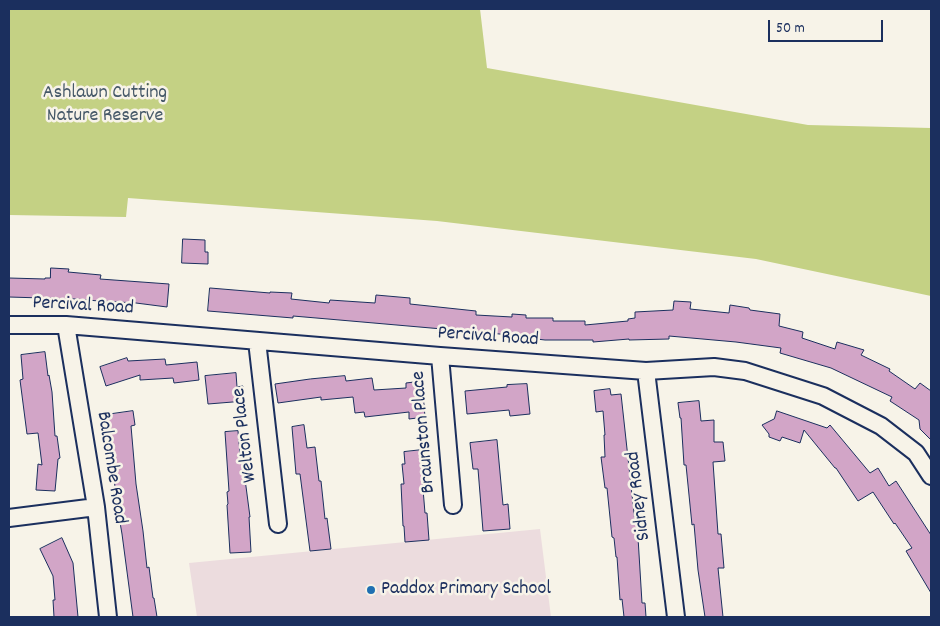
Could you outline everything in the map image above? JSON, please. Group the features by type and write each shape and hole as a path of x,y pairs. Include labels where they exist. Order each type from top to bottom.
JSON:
{"street":[{"name":"Percival Road","path":"9,325 66,325 440,356 646,370 714,367 745,372 823,396 881,426 916,453 931,476"},
{"name":"Balcombe Road","path":"66,325 96,507 108,617"},
{"name":"Welton Place","path":"257,341 278,524"},
{"name":"Braunston Place","path":"440,356 453,505"},
{"name":"Sidney Road","path":"646,370 676,617"},
{"path":"9,518 96,507"}],"shaded area":[{"name":"Paddox Primary School","path":"540,529 551,617 197,617 189,563"}],"green space":[{"name":"Ashlawn Cutting Nature Reserve","path":"9,9 480,9 487,68 808,125 931,128 931,296 756,259 437,221 128,198 126,217 9,215"}],"building":[{"path":"183,239 205,240 208,264 182,263"},
{"path":"51,268 69,269 68,272 101,275 100,279 169,284 167,307 75,299 9,297 9,278 50,278"},
{"path":"210,288 292,293 291,299 329,303 330,300 375,303 376,295 410,298 410,304 476,311 476,315 512,317 512,314 526,315 526,318 553,318 553,321 585,321 585,325 628,321 628,319 635,318 635,312 673,310 674,301 691,302 690,309 729,313 730,305 780,314 779,326 803,332 802,338 835,349 837,342 864,350 861,355 890,369 889,371 915,389 920,383 931,391 931,440 920,429 919,420 890,401 892,397 831,368 780,353 781,348 669,336 669,339 629,339 593,342 593,340 545,340 511,335 328,319 208,311"},
{"path":"45,352 52,392 55,436 57,436 60,458 58,459 55,491 36,490 38,464 42,465 38,433 27,434 20,380 23,379 21,355"},
{"path":"127,358 128,361 165,359 166,365 197,362 199,380 174,383 173,378 140,380 140,375 106,386 100,367"},
{"path":"236,373 237,387 243,386 245,401 208,404 205,376"},
{"path":"345,376 346,381 372,378 374,390 406,388 406,383 422,381 425,417 409,419 409,412 365,417 364,412 355,413 353,397 321,400 321,397 278,403 275,384"},
{"path":"527,384 530,414 510,416 509,410 467,414 465,391"},
{"path":"610,389 611,395 621,394 635,522 637,521 642,603 645,603 646,617 624,617 622,599 620,600 617,557 614,538 612,537 607,488 605,488 601,457 605,457 603,411 596,412 594,391"},
{"path":"699,401 701,421 714,420 714,442 723,442 725,461 713,462 718,534 721,534 724,568 718,568 723,617 705,617 686,465 684,465 681,418 678,403"},
{"path":"133,411 135,425 131,426 136,484 147,568 149,567 157,617 133,617 105,415"},
{"path":"777,411 827,428 830,425 870,473 878,468 889,486 896,481 931,535 931,593 906,551 912,548 873,492 858,501 836,468 804,430 800,443 782,437 780,441 769,437 769,434 762,425 774,419"},
{"path":"304,425 307,448 315,447 331,549 310,551 300,474 296,474 292,427"},
{"path":"238,431 240,453 245,453 245,479 250,517 251,552 230,553 227,505 227,492 229,491 225,432"},
{"path":"497,440 503,505 508,504 510,529 483,531 478,469 473,469 470,443"},
{"path":"422,450 424,476 422,477 429,540 405,542 401,484 404,484 402,464 405,464 404,452"},
{"path":"62,538 73,563 78,617 54,617 53,576 40,549"}],"place":[{"name":"Paddox Primary School","path":"371,590"}]}
